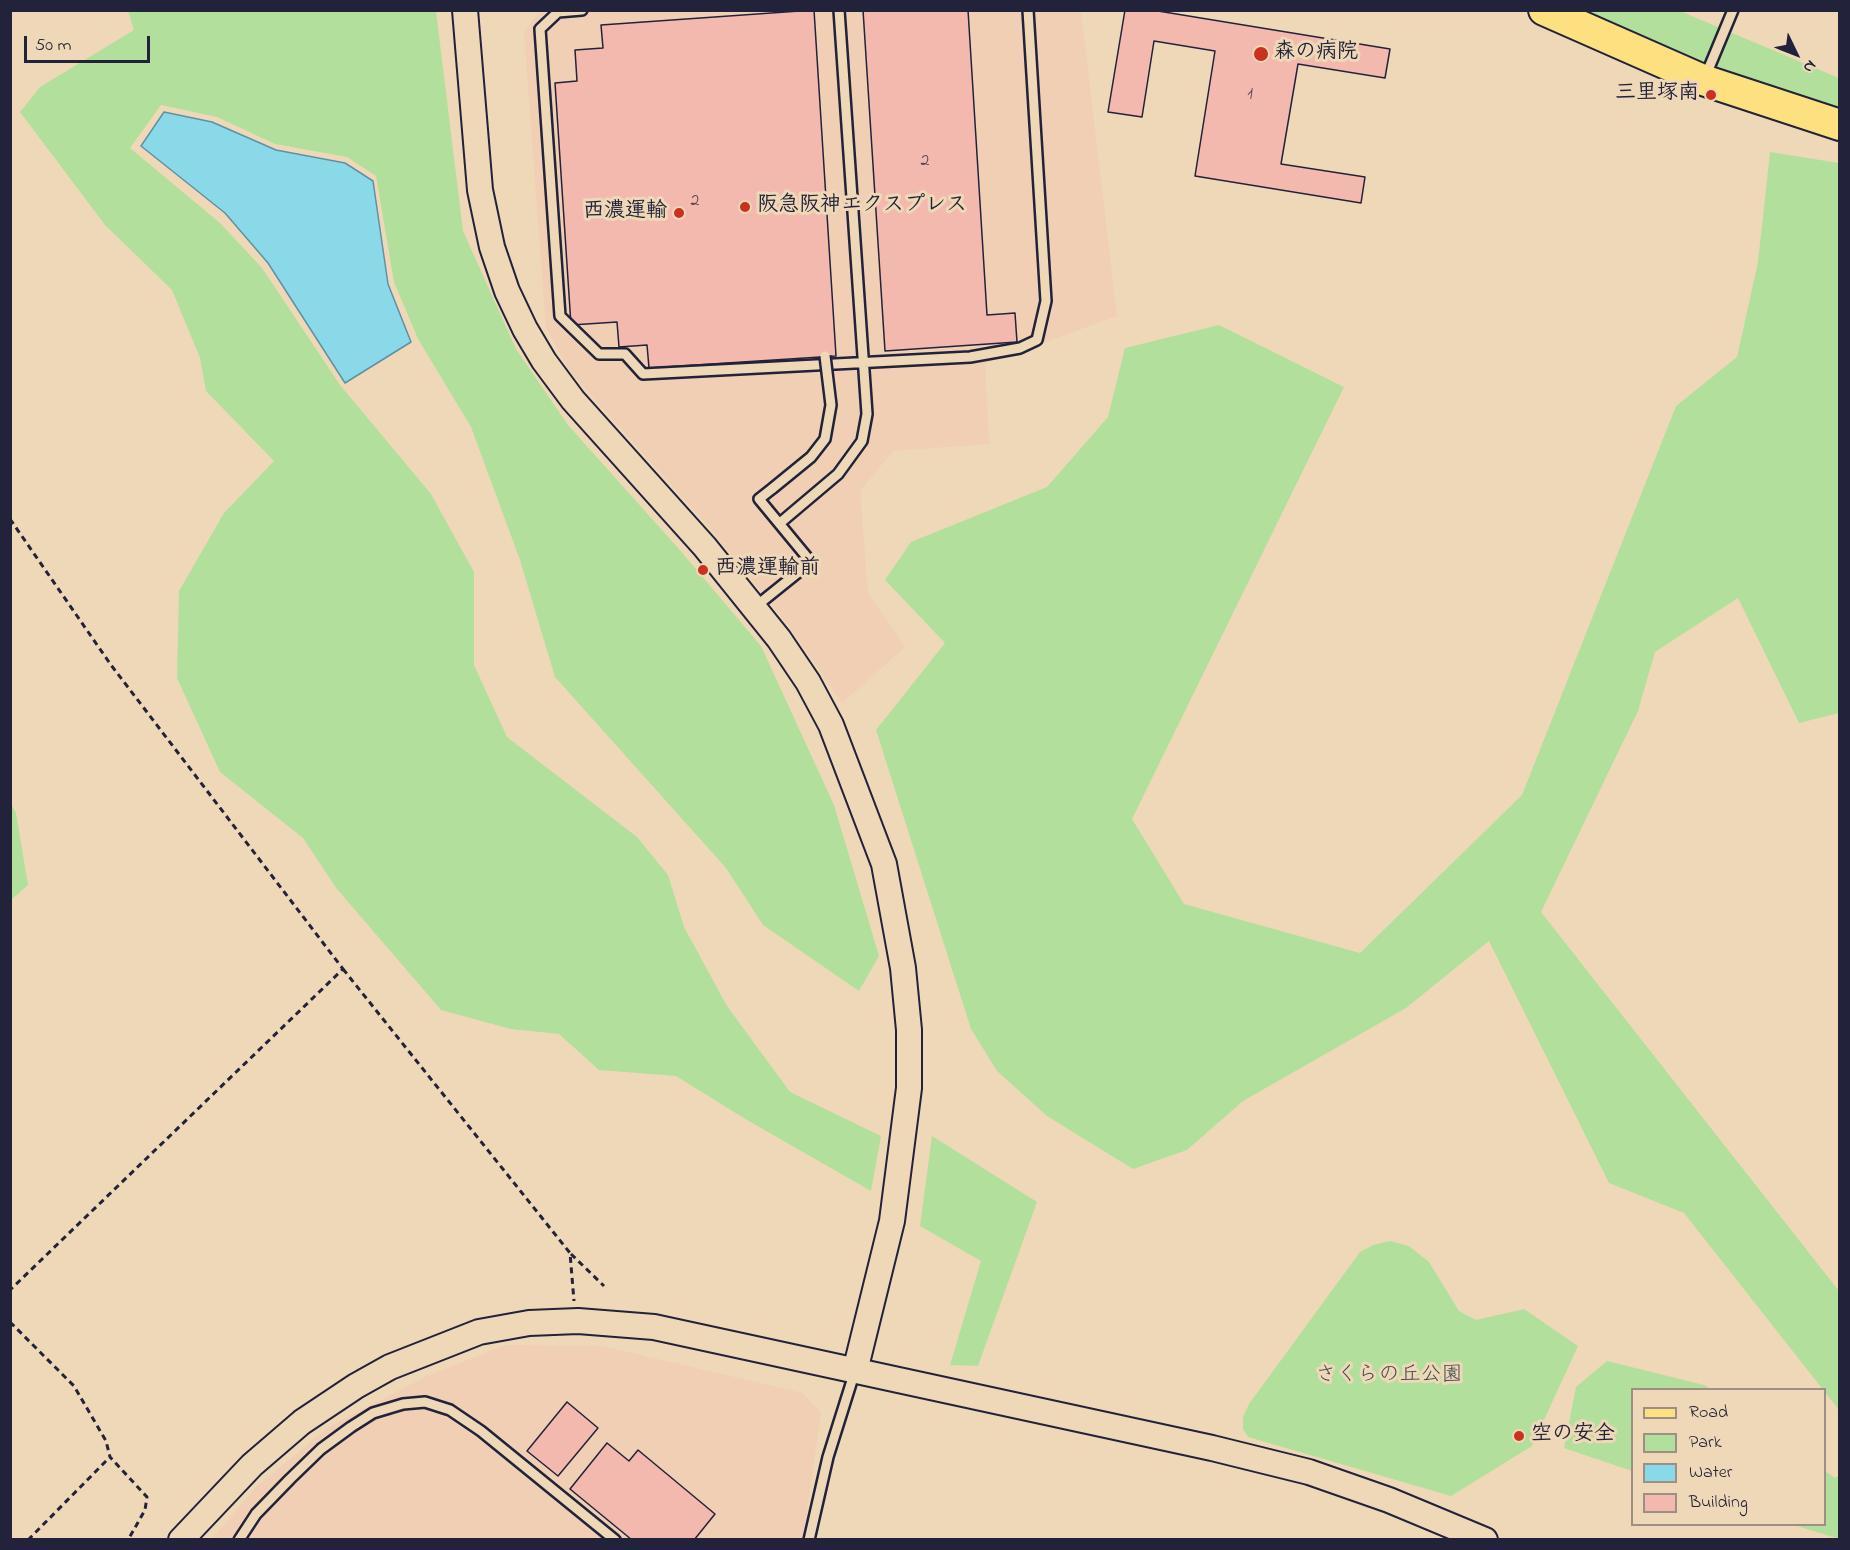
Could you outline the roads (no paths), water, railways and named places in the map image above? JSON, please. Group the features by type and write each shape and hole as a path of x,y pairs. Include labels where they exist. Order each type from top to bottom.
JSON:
{"main road":[{"path":"1544,10 1704,80 1839,125"}],"street":[{"path":"465,10 480,190 492,247 507,291 525,329 544,361 573,400 705,547 755,608 808,682 831,725 884,864 903,968 909,1030 909,1088 892,1221 855,1371"},
{"path":"182,1539 221,1497 302,1422 373,1376 479,1332 529,1323 578,1321 654,1327 1212,1448 1309,1472 1389,1500 1485,1539"}],"lane":[{"path":"582,10 558,12 540,29 560,316 599,354 625,354 643,374 970,357 1020,348 1037,340 1046,301 1028,10"},
{"path":"780,523 838,474 862,441 867,414 839,10"},
{"path":"1704,80 1732,10"},
{"path":"755,608 812,562 759,499 811,457 825,439 831,405 825,356"},
{"path":"809,1539 828,1457 855,1371"},
{"path":"239,1539 256,1514 321,1449 373,1413 403,1404 425,1402 450,1410 481,1431 615,1539"}],"water":[{"path":"164,112 212,122 276,150 345,163 373,181 388,284 411,342 345,383 268,263 225,213 141,146"}],"place":[{"name":"森の病院","path":"1261,54"},
{"name":"三里塚南","path":"1711,95"},
{"name":"阪急阪神エクスプレス","path":"745,207"},
{"name":"西濃運輸","path":"679,213"},
{"name":"西濃運輸前","path":"703,570"},
{"name":"空の安全","path":"1519,1436"}],"park label":[{"name":"さくらの丘公園","path":"1389,1377"}]}
